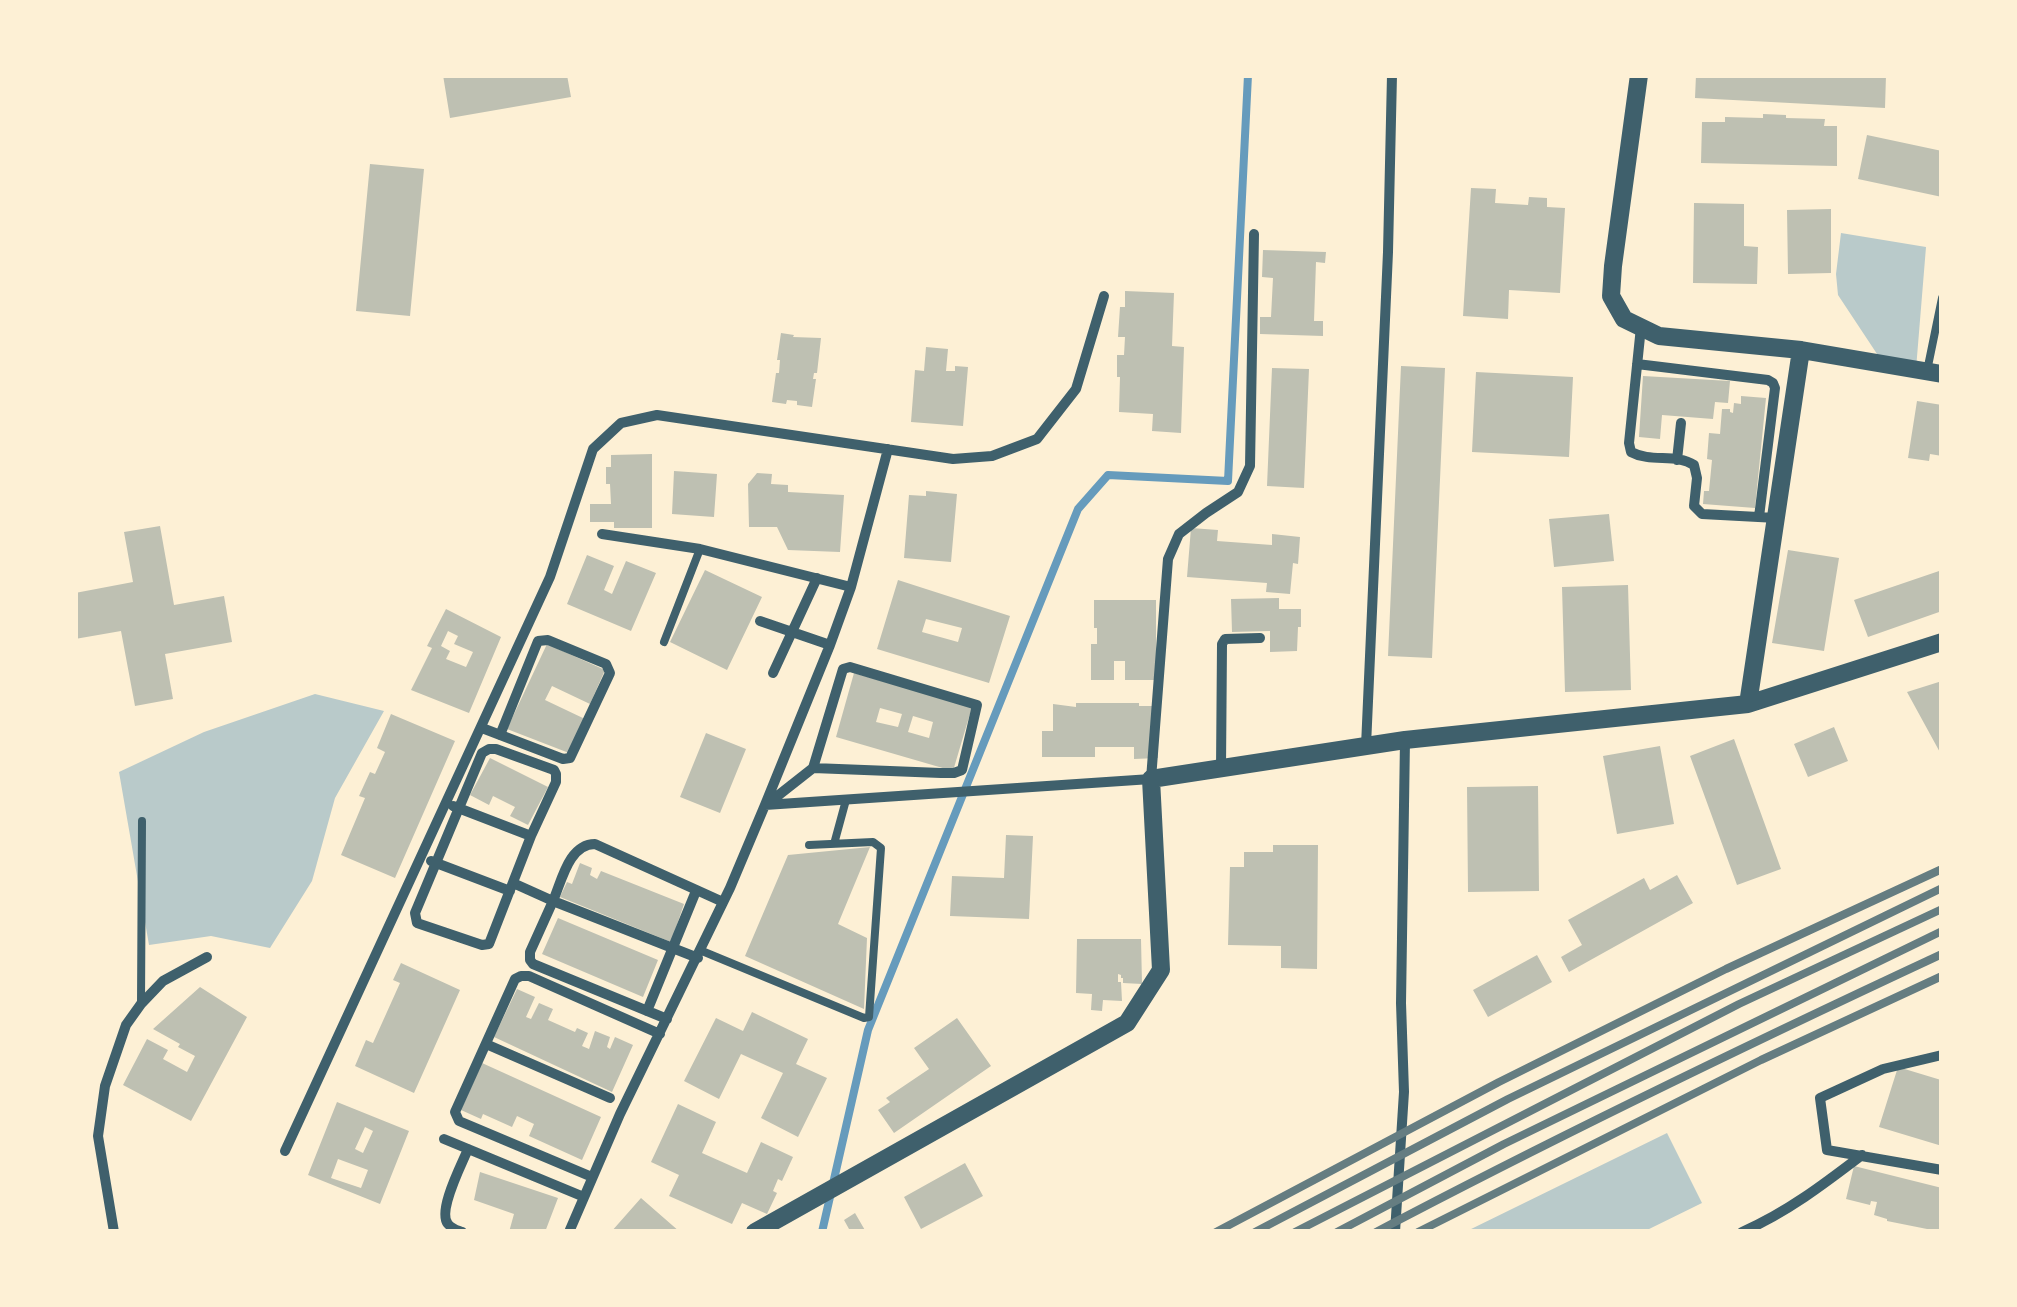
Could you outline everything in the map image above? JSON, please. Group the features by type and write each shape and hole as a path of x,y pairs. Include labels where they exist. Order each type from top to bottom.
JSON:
{"street":[{"path":"1366,746 1392,75"},
{"path":"1639,75 1612,266 1611,296 1624,318 1660,336 1801,350 1934,373"},
{"path":"755,1232 1127,1023 1161,970 1151,780 1168,559 1180,534 1238,492 1250,466 1254,234"},
{"path":"285,1152 550,577 593,448 620,423 657,415 954,459 992,456 1036,439 1076,388 1104,296"},
{"path":"1641,327 1631,452 1643,458 1686,460 1694,465 1694,506 1702,514 1768,518"},
{"path":"1768,518 1801,350"},
{"path":"1637,364 1773,383 1768,518 1748,704"},
{"path":"1677,460 1681,423"},
{"path":"569,1232 620,1114 700,954 765,805 851,587 888,450"},
{"path":"602,534 700,550 851,587"},
{"path":"773,672 817,578"},
{"path":"760,621 830,645"},
{"path":"1221,768 1222,644 1231,638 1260,638"},
{"path":"482,728 500,735 564,759 570,758 609,668 548,640 538,641 500,735"},
{"path":"765,805 1151,780 1405,740 1748,704 1942,642"},
{"path":"765,805 813,768 841,672 847,668 977,705 962,770 958,772 813,768"},
{"path":"1395,1232 1404,1092 1401,1002 1405,740"},
{"path":"489,748 554,770 556,774 531,836 489,944 482,946 418,923 415,913 482,753 489,748"},
{"path":"447,804 531,836"},
{"path":"668,1019 530,960 530,952 575,852 585,844 595,844 722,902"},
{"path":"422,858 553,901 673,949 700,954"},
{"path":"647,1011 696,891"},
{"path":"114,1232 98,1136 105,1086 126,1025 141,1004 163,981 206,956"},
{"path":"592,1177 455,1117 515,979 529,976 660,1034"},
{"path":"486,1044 610,1098"},
{"path":"1942,1055 1884,1068 1820,1098 1827,1150 1942,1170"},
{"path":"610,1098 618,1094 629,1097"},
{"path":"610,1098 610,1106 620,1114"},
{"path":"444,1140 584,1197"},
{"path":"462,1232 451,1228 445,1220 445,1208 468,1149"},
{"path":"1742,1232 1816,1190 1862,1155"}],"lane":[{"path":"1934,373 1942,298"},
{"path":"664,642 700,550"},
{"path":"834,844 846,800"},
{"path":"141,1004 142,822"},
{"path":"700,954 869,1017 881,848 874,842 810,845"}],"shaded area":[{"path":"1841,233 1926,247 1916,369 1883,363 1838,295 1836,274"},
{"path":"315,694 384,711 335,798 312,881 270,948 211,936 149,945 119,772 204,732"},
{"path":"1667,1133 1702,1203 1643,1232 1465,1232"}],"building":[{"path":"443,75 567,75 571,97 450,118"},
{"path":"1696,75 1886,75 1885,108 1695,98"},
{"path":"1763,114 1825,119 1824,126 1837,126 1837,166 1701,163 1702,122 1725,122 1725,117 1763,118"},
{"path":"1867,135 1942,151 1942,197 1858,179"},
{"path":"370,164 424,169 410,316 356,311"},
{"path":"1471,188 1496,189 1495,203 1528,205 1529,197 1547,198 1547,207 1565,208 1560,293 1509,290 1508,319 1463,316"},
{"path":"1694,203 1744,204 1744,246 1758,247 1757,284 1693,283"},
{"path":"1831,209 1831,273 1788,274 1787,210"},
{"path":"1263,250 1326,252 1325,263 1316,262 1314,321 1323,321 1323,336 1260,334 1260,317 1271,317 1273,278 1262,277"},
{"path":"1125,291 1174,293 1172,346 1184,347 1181,433 1152,431 1153,414 1119,412 1117,355 1124,355 1125,337 1118,337"},
{"path":"781,333 821,338 812,407 797,405 797,401 772,402 779,373"},
{"path":"926,347 948,349 946,371 955,371 955,366 968,367 963,426 911,422 915,370 924,371"},
{"path":"1401,366 1445,368 1432,658 1388,656"},
{"path":"1272,368 1309,369 1304,488 1267,486"},
{"path":"1476,372 1573,377 1569,457 1472,452"},
{"path":"1643,376 1730,381 1728,403 1715,402 1713,419 1662,415 1660,439 1639,437"},
{"path":"1741,396 1766,398 1755,508 1703,504 1704,491 1709,491 1712,460 1707,459 1709,433 1720,434 1722,409 1733,413 1734,403 1741,404"},
{"path":"1917,401 1942,405 1942,456 1930,454 1929,461 1908,458"},
{"path":"652,454 652,528 614,528 614,522 590,522 590,504 611,504 606,467 611,467 611,455"},
{"path":"674,471 717,474 714,517 672,514"},
{"path":"757,473 772,474 771,484 788,485 788,492 844,495 840,552 788,550 777,527 749,527 748,484"},
{"path":"926,491 957,494 951,562 904,558 909,495 926,496"},
{"path":"1609,514 1614,561 1554,567 1549,519"},
{"path":"160,526 174,605 224,596 232,642 165,654 173,699 135,706 121,631 75,639 75,593 133,582 124,532"},
{"path":"1191,528 1218,530 1217,541 1272,545 1272,534 1300,537 1290,594 1266,592 1267,583 1187,577"},
{"path":"1788,550 1839,558 1824,651 1772,643"},
{"path":"587,555 614,566 604,590 612,594 626,561 656,573 631,631 567,604"},
{"path":"705,570 762,597 727,670 670,642"},
{"path":"1942,570 1942,611 1868,637 1854,600"},
{"path":"898,580 1010,616 989,683 877,649","holes":["926,619 962,628 958,642 922,632"]},
{"path":"1628,585 1631,690 1565,692 1562,587"},
{"path":"1279,598 1279,609 1301,609 1297,651 1270,652 1270,631 1232,632 1231,599"},
{"path":"1094,600 1156,600 1156,680 1125,680 1125,661 1114,661 1114,680 1091,680 1091,644 1097,644"},
{"path":"446,609 501,637 469,713 411,690 432,648 427,646","holes":["448,631 458,636 454,644 473,652 466,667 446,659 450,651 441,646"]},
{"path":"547,644 605,670 590,704 552,686 545,700 585,719 569,753 507,729"},
{"path":"854,673 972,707 953,771 836,737","holes":["880,708 902,714 898,727 876,722","913,716 933,722 929,738 908,732"]},
{"path":"1942,681 1942,756 1907,692"},
{"path":"1076,703 1158,706 1158,758 1134,759 1134,747 1095,747 1095,757 1042,757 1042,731 1053,731 1053,704 1076,707"},
{"path":"391,714 455,741 395,878 341,855 365,798 359,796 385,752 377,748"},
{"path":"1834,727 1848,761 1808,777 1794,744"},
{"path":"706,733 746,749 720,813 680,797"},
{"path":"1734,739 1781,869 1737,885 1690,756"},
{"path":"1660,746 1674,824 1617,834 1603,756"},
{"path":"490,758 548,787 528,825 510,816 515,807 493,796 489,805 470,795"},
{"path":"1538,786 1539,891 1468,892 1467,787"},
{"path":"1006,835 1033,836 1029,919 950,916 952,876 1004,878"},
{"path":"1273,845 1318,845 1317,969 1281,968 1281,946 1228,945 1230,867 1244,867 1244,852 1273,852"},
{"path":"870,847 838,924 867,938 864,1009 745,956 788,855"},
{"path":"580,863 592,868 590,875 597,879 601,871 684,904 671,942 560,897 567,882 572,884"},
{"path":"1677,875 1693,903 1569,972 1561,957 1582,945 1568,920 1644,878 1650,890"},
{"path":"558,918 658,960 643,997 542,954"},
{"path":"1077,939 1141,939 1142,984 1123,983 1118,974 1122,1001 1103,1000 1102,1011 1091,1010 1092,994 1076,993"},
{"path":"1537,955 1552,982 1488,1017 1473,990"},
{"path":"401,963 460,990 414,1093 355,1066 366,1040 373,1043 400,983 393,980"},
{"path":"200,987 247,1017 191,1121 123,1085 147,1039 168,1050 163,1059 187,1072 195,1056 153,1029"},
{"path":"517,989 535,997 526,1017 531,1019 539,1003 553,1009 548,1020 575,1032 577,1028 588,1033 582,1046 589,1049 595,1031 610,1037 610,1049 615,1037 633,1045 612,1092 494,1037"},
{"path":"752,1012 808,1039 796,1064 827,1078 798,1137 761,1118 783,1073 741,1054 719,1099 684,1081 716,1018 743,1031"},
{"path":"957,1018 991,1066 894,1133 878,1110 890,1102 886,1098 929,1069 914,1048"},
{"path":"482,1063 601,1117 582,1160 529,1136 534,1124 517,1116 512,1127 483,1114 481,1119 461,1110"},
{"path":"1898,1067 1941,1080 1942,1146 1879,1127"},
{"path":"337,1102 409,1131 380,1204 308,1175","holes":["365,1127 373,1131 363,1153 355,1149","338,1159 368,1170 361,1188 331,1178"]},
{"path":"678,1104 716,1122 702,1153 747,1173 761,1142 793,1157 782,1181 778,1179 773,1191 777,1193 767,1214 742,1203 732,1224 669,1196 679,1175 651,1162"},
{"path":"965,1163 983,1196 921,1229 904,1197"},
{"path":"1854,1166 1942,1188 1942,1232 1887,1221 1874,1215 1877,1202 1871,1201 1870,1205 1846,1199"},
{"path":"480,1172 558,1198 545,1232 509,1232 514,1214 474,1200"},
{"path":"641,1198 680,1232 611,1232"},
{"path":"855,1213 866,1232 843,1232 849,1229 844,1220"}],"waterway":[{"path":"822,1232 868,1030 1078,509 1108,475 1228,481 1248,75"}],"railway":[{"path":"1216,1232 1499,1082 1726,969 1942,869"},
{"path":"1255,1232 1508,1099 1942,888"},
{"path":"1295,1232 1739,1004 1942,909"},
{"path":"1337,1232 1504,1144 1942,931"},
{"path":"1376,1232 1657,1090 1942,954"},
{"path":"1418,1232 1761,1060 1942,976"}]}
